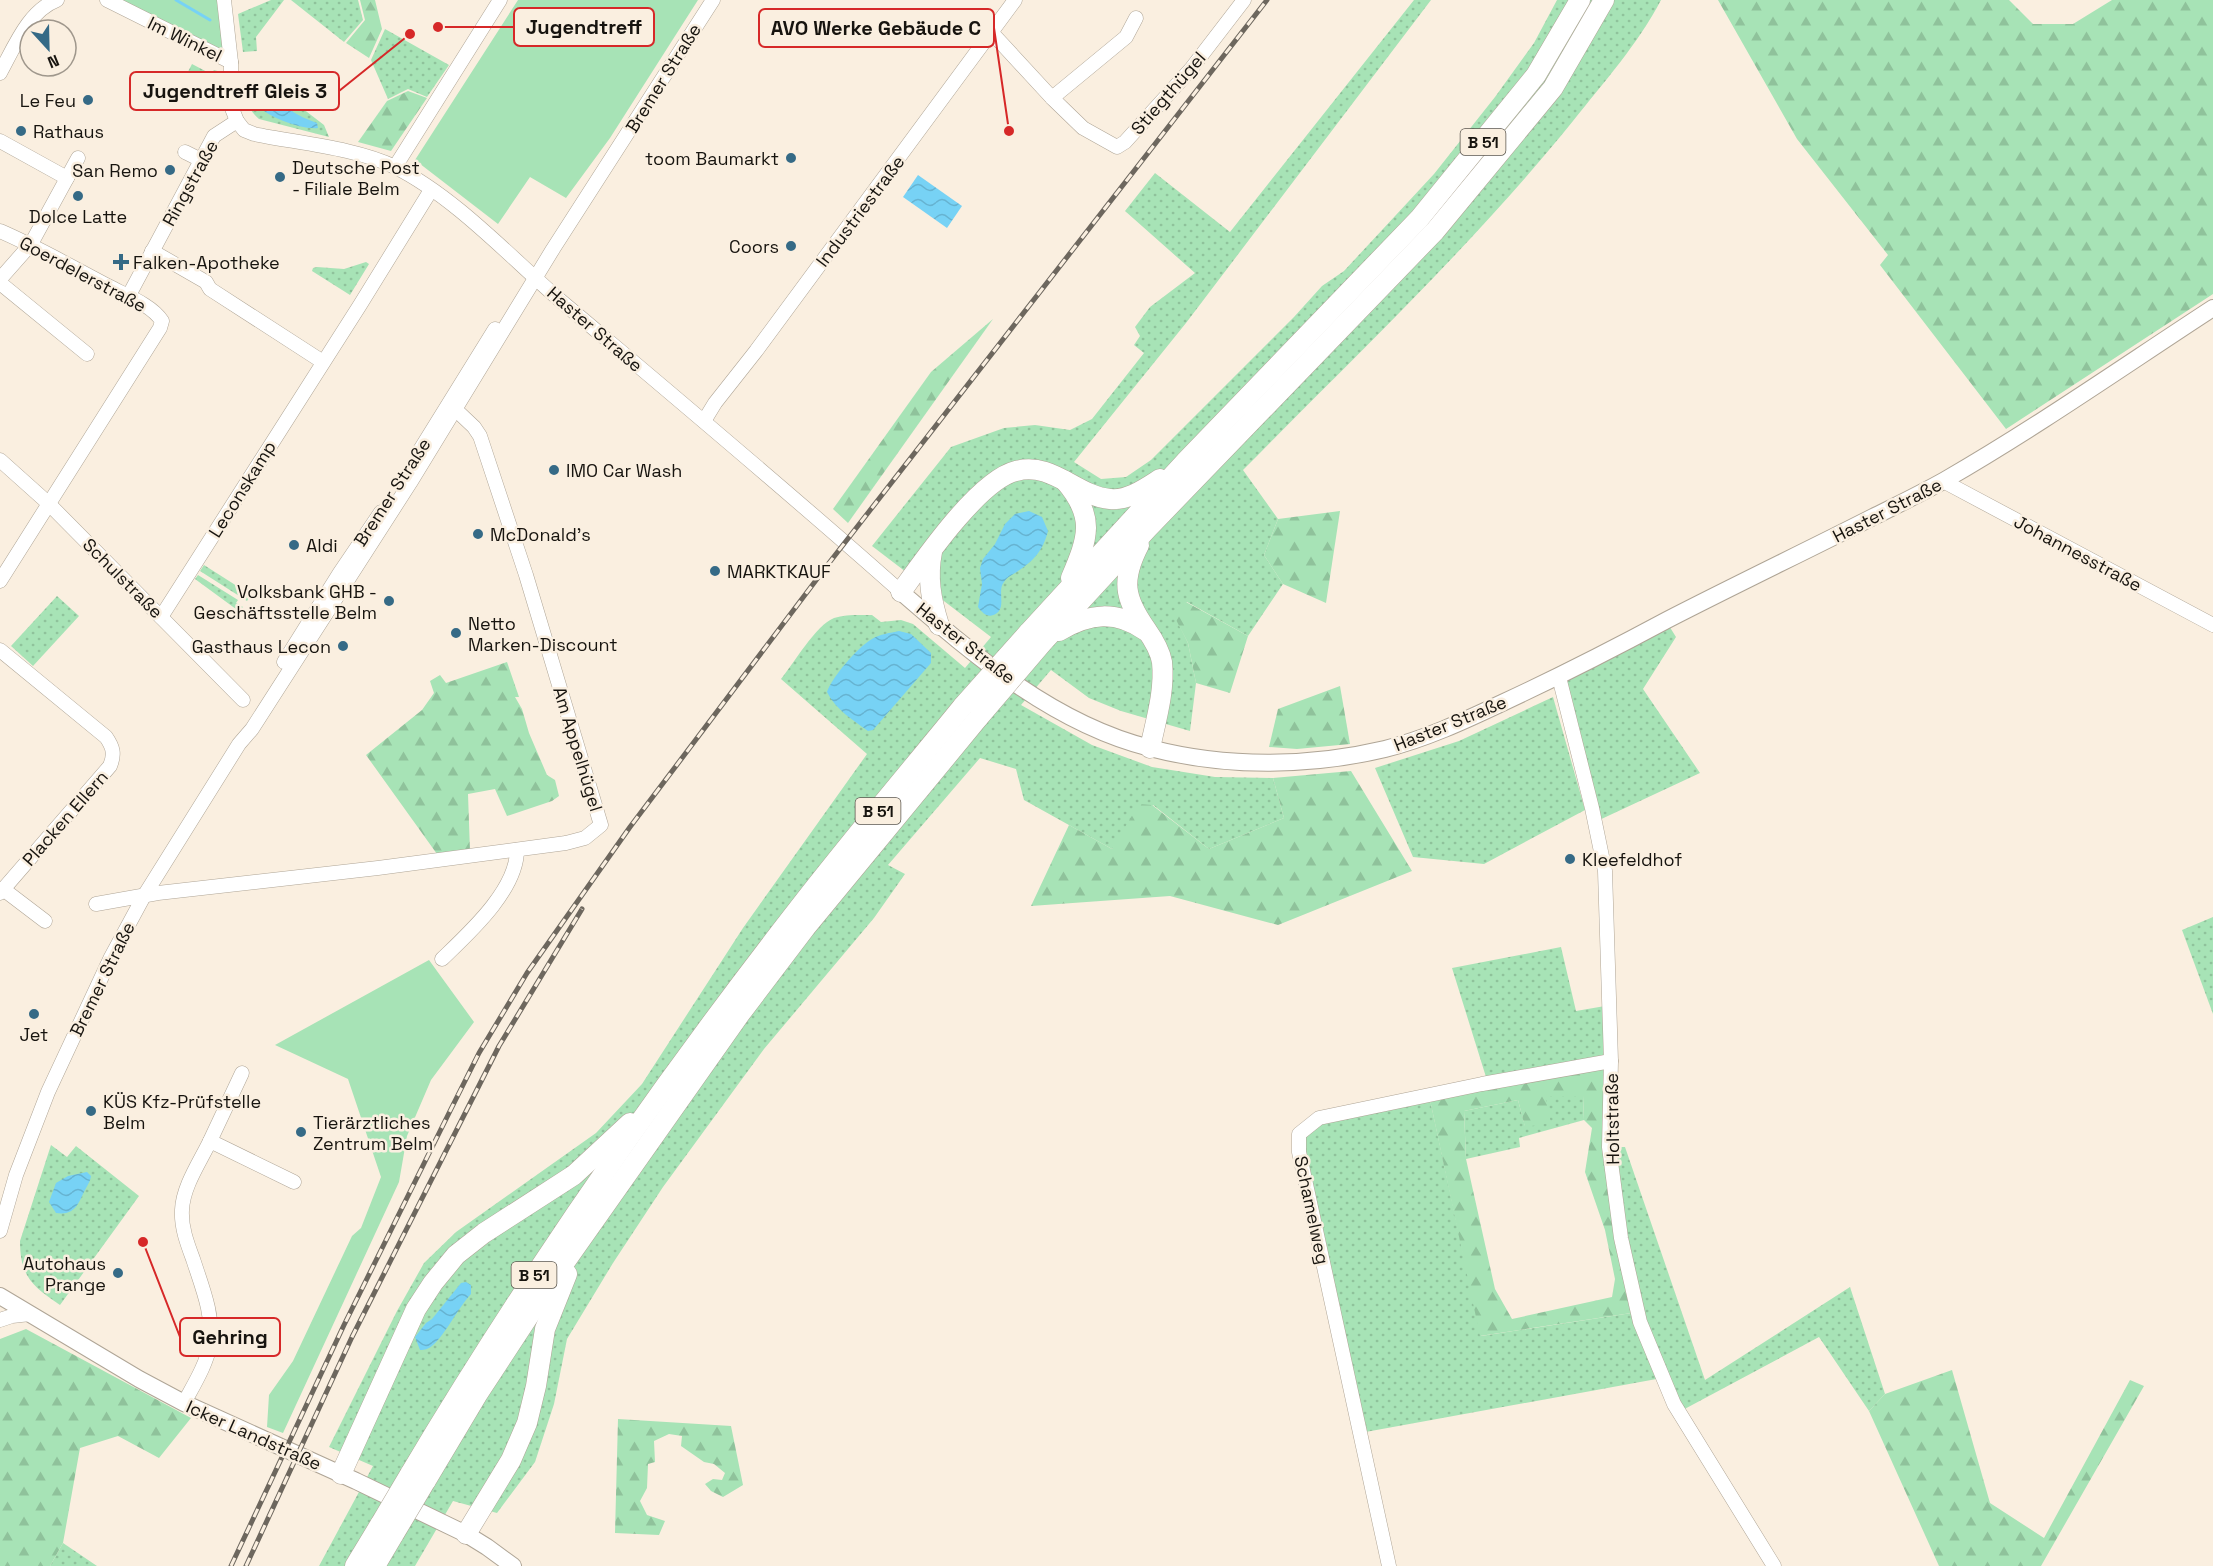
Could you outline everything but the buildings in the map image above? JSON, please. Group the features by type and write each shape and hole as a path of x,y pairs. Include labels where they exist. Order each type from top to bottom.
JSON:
{"highway":[{"name":"B 51","path":"1036,638 1065,591 1185,462 1419,219 1536,75 1580,0"},
{"name":"B 51","path":"418,1478 465,1383 539,1268 669,1082 793,915 1036,638 1149,527 1435,231 1553,88 1604,0"},
{"path":"902,592 968,505 994,481 1015,471 1033,468 1050,472 1095,495 1111,499 1134,494 1185,462"},
{"path":"1063,479 1076,494 1087,527 1084,547 1065,591"},
{"path":"1149,527 1133,557 1126,578 1127,592 1135,614 1155,642 1162,660 1162,687 1150,748"},
{"path":"932,552 929,568 930,590 939,625"},
{"path":"1036,638 1077,621 1098,616 1118,618 1134,623 1148,632"},
{"name":"B 51","path":"355,1566 387,1529 418,1478 477,1395 553,1279 740,1014 971,712"},
{"name":"B 51","path":"341,1474 416,1309 433,1283 456,1255 484,1233 574,1175 625,1128 669,1082"},
{"name":"B 51","path":"466,1534 511,1460 527,1423 536,1386 545,1329 579,1243"},
{"name":"B 51","path":"375,1566 387,1529"}],"main road":[{"name":"Haster Straße","path":"902,592 939,625 1047,705 1097,730 1150,748 1216,760 1256,763 1328,760 1358,755 1418,740 1559,677 1943,481 2213,308"},
{"name":"Icker Landstraße","path":"0,1296 183,1403 341,1474 466,1534 513,1566"}],"street":[{"path":"0,73 21,34 35,16 57,0"},
{"name":"Im Winkel","path":"107,0 231,62"},
{"path":"224,0 231,62 231,106 237,121"},
{"path":"395,167 500,0"},
{"name":"Bremer Straße","path":"0,1231 16,1175 48,1092 111,957 144,896 239,744 252,729 419,469 536,278 713,0"},
{"name":"Industriestraße","path":"704,421 715,403 756,351 1015,0"},
{"name":"Stiegthügel","path":"992,33 1083,128 1117,147 1125,142 1191,69 1241,4"},
{"path":"1052,98 1126,37 1136,18"},
{"name":"Haster Straße","path":"237,121 244,130 254,134 342,150 395,167 431,190 494,240 902,592"},
{"name":"Ringstraße","path":"128,297 214,136 237,121"},
{"path":"0,141 67,178"},
{"path":"185,152 201,160"},
{"path":"78,158 31,244 0,281 87,354"},
{"name":"Leconskamp","path":"161,617 431,190"},
{"name":"Goerdelerstraße","path":"0,231 31,244 128,297 158,314 162,321 160,328 48,503"},
{"path":"152,251 198,276 206,282 210,289 323,362"},
{"name":"Bremer Straße","path":"239,744 245,725 272,680 386,504 509,307 536,278"},
{"name":"Am Appelhügel","path":"144,896 576,841 585,838 601,825 526,575 480,436 456,410"},
{"name":"Schulstraße","path":"0,460 48,503 243,700"},
{"name":"Johannesstraße","path":"1943,481 2213,625"},
{"path":"0,581 48,503"},
{"name":"Placken Ellern","path":"0,650 106,737 112,746 114,756 110,766 2,891 45,921"},
{"name":"Holtstraße","path":"1559,677 1593,808 1605,871 1611,1061 1609,1147 1621,1238 1640,1322 1674,1404 1774,1566"},
{"path":"442,959 483,919 514,872 517,850"},
{"path":"96,904 144,896"},
{"name":"Schamelweg","path":"1389,1566 1299,1152 1299,1134 1319,1118 1482,1084 1611,1061"},
{"path":"183,1403 204,1364 210,1346 211,1325 184,1230 182,1208 187,1189 242,1073"},
{"path":"210,1141 294,1182"},
{"path":"0,1198 16,1175"},
{"path":"0,1320 30,1314"}],"green space":[{"path":"106,0 220,0 231,62"},
{"path":"271,0 284,0 256,37 257,51 243,52 238,14"},
{"path":"291,0 358,0 363,20 344,42"},
{"path":"360,0 375,0 382,29 369,58 346,43 365,20"},
{"path":"518,0 698,0 610,138 566,198 530,177 498,224 415,160"},
{"path":"1414,0 1431,0 1186,323 1074,462 1101,479 1126,477 1151,460 1322,286 1344,271 1434,174 1534,43 1557,0 1661,0 1642,32 1608,77 1495,212 1243,470 1278,519 1264,555 1283,584 1248,636 1187,602 1173,612 1188,643 1196,683 1190,731 1121,711 1089,698 1051,670 1021,705 1092,745 1152,767 1215,777 1273,778 1284,818 1209,849 1153,805 1112,849 1024,800 1016,769 980,758 888,865 905,874 874,918 764,1049 663,1187 613,1263 567,1339 554,1404 535,1462 497,1513 453,1501 415,1566 319,1566 373,1466 329,1447 397,1311 424,1263 456,1232 596,1133 642,1084 743,928 867,754 781,679 820,628 839,617 872,615 881,622 901,620 913,624 965,668 991,637 872,546 951,447 1004,428 1035,425 1070,430 1092,419 1144,353 1134,345 1140,336 1135,327 1150,307 1195,273 1125,211 1155,173 1230,232"},
{"path":"1718,0 2009,0 2033,24 2073,24 2112,0 2213,0 2213,294 2006,429 1880,265 1888,255 1797,139"},
{"path":"385,29 449,65 427,97 408,89 388,99 371,60"},
{"path":"192,64 211,74 214,70 221,72 220,99 216,106 193,95 189,102 176,95"},
{"path":"246,75 259,75 324,125 329,137 259,119 248,104"},
{"path":"408,91 427,98 391,151 358,142 387,101"},
{"path":"366,262 369,264 350,295 312,271 317,267 344,269"},
{"path":"993,319 848,523 833,509 931,372"},
{"path":"1340,511 1326,603 1283,584 1264,555 1278,519"},
{"path":"204,565 251,595 247,601 200,571"},
{"path":"198,575 238,600 236,603 243,607 240,612 195,579"},
{"path":"57,596 79,616 33,666 11,646"},
{"path":"1186,602 1248,636 1230,693 1196,683 1188,643 1172,612"},
{"path":"1666,621 1676,637 1643,689 1700,773 1595,822 1555,668 1616,638"},
{"path":"507,662 519,697 515,697 522,709 529,733 547,775 555,780 559,796 552,801 507,816 495,789 468,794 470,851 437,854 366,755 422,710 434,693 430,681 440,675 446,683"},
{"path":"1340,686 1350,744 1297,749 1269,747 1278,709"},
{"path":"1553,697 1585,810 1484,864 1413,857 1375,768 1459,741"},
{"path":"1351,771 1412,871 1278,925 1170,896 1031,906 1069,825 1112,849 1139,804 1152,805 1209,849 1284,818 1273,778"},
{"path":"2213,917 2213,1014 2182,930"},
{"path":"1561,947 1576,1011 1605,1006 1606,1056 1486,1077 1452,968"},
{"path":"429,960 474,1022 431,1080 407,1136 399,1182 283,1433 267,1427 269,1395 293,1361 352,1236 361,1228 381,1177 348,1079 275,1045"},
{"path":"1611,1061 1609,1147 1638,1312 1480,1336 1429,1095","holes":["1545,1096 1583,1096 1584,1120 1592,1128 1585,1172 1605,1230 1615,1279 1612,1297 1512,1319 1495,1289 1466,1159 1464,1111 1518,1100 1525,1127 1551,1123"]},
{"path":"1429,1095 1481,1336 1638,1312 1609,1147 1625,1147 1705,1380 1850,1287 1885,1394 1869,1411 1819,1337 1679,1412 1662,1378 1360,1433 1299,1134 1319,1118"},
{"path":"1583,1095 1584,1120 1519,1138 1520,1147 1466,1159 1464,1111 1518,1100 1525,1126 1545,1096"},
{"path":"51,1145 67,1157 76,1146 139,1196 60,1305 35,1286 25,1272 20,1241"},
{"path":"26,1329 191,1418 159,1458 118,1436 80,1448 63,1543 50,1566 0,1566 0,1339"},
{"path":"1952,1370 1990,1503 2044,1538 2130,1380 2144,1386 2041,1566 1939,1566 1869,1411 1885,1394"},
{"path":"618,1419 731,1426 743,1485 723,1497 711,1491 705,1484 713,1479 722,1480 725,1473 714,1464 704,1462 681,1446 682,1436 669,1434 654,1441 655,1462 648,1464 647,1488 640,1501 647,1515 665,1521 659,1535 615,1533"},
{"path":"63,1543 97,1566 50,1566"}],"water":[{"path":"265,90 270,91 291,111 317,123 318,128 294,125 262,110 257,105 259,95"},
{"path":"918,175 962,206 947,228 903,197"},
{"path":"1029,511 1042,517 1048,531 1044,544 1034,559 1002,585 1000,610 994,615 986,615 978,607 982,584 980,568 983,559 995,544 1005,524 1015,514"},
{"path":"899,631 911,634 931,653 931,663 873,730 868,731 840,709 827,692 840,671 866,643 878,636"},
{"path":"87,1172 91,1176 90,1180 75,1208 68,1213 56,1213 49,1202 56,1183 68,1176"},
{"path":"466,1282 471,1285 471,1294 438,1341 420,1350 415,1337 461,1283"}],"waterway":[{"path":"176,0 210,20"}],"railway":[{"path":"231,1566 344,1325 451,1109 479,1053 527,973 630,827 829,563 1267,0"},
{"path":"246,1566 352,1337 499,1046 582,909"}],"place":[{"name":"Jugendtreff","path":"438,27"},
{"name":"Jugendtreff Gleis 3","path":"410,34"},
{"name":"Le Feu","path":"88,100"},
{"name":"Rathaus","path":"21,131"},
{"name":"AVO Werke Gebäude C","path":"1009,131"},
{"name":"toom Baumarkt","path":"791,158"},
{"name":"San Remo","path":"170,170"},
{"name":"Deutsche Post - Filiale Belm","path":"280,177"},
{"name":"Dolce Latte","path":"78,196"},
{"name":"Coors","path":"791,246"},
{"name":"Falken-Apotheke","path":"121,262"},
{"name":"IMO Car Wash","path":"554,470"},
{"name":"McDonald's","path":"478,534"},
{"name":"Aldi","path":"294,545"},
{"name":"MARKTKAUF","path":"715,571"},
{"name":"Volksbank GHB - Geschäftsstelle Belm","path":"389,601"},
{"name":"Netto Marken-Discount","path":"456,633"},
{"name":"Gasthaus Lecon","path":"343,646"},
{"name":"Kleefeldhof","path":"1570,859"},
{"name":"Jet","path":"34,1014"},
{"name":"KÜS Kfz-Prüfstelle Belm","path":"91,1111"},
{"name":"Tierärztliches Zentrum Belm","path":"301,1132"},
{"name":"Gehring","path":"143,1242"},
{"name":"Autohaus Prange","path":"118,1273"}]}
